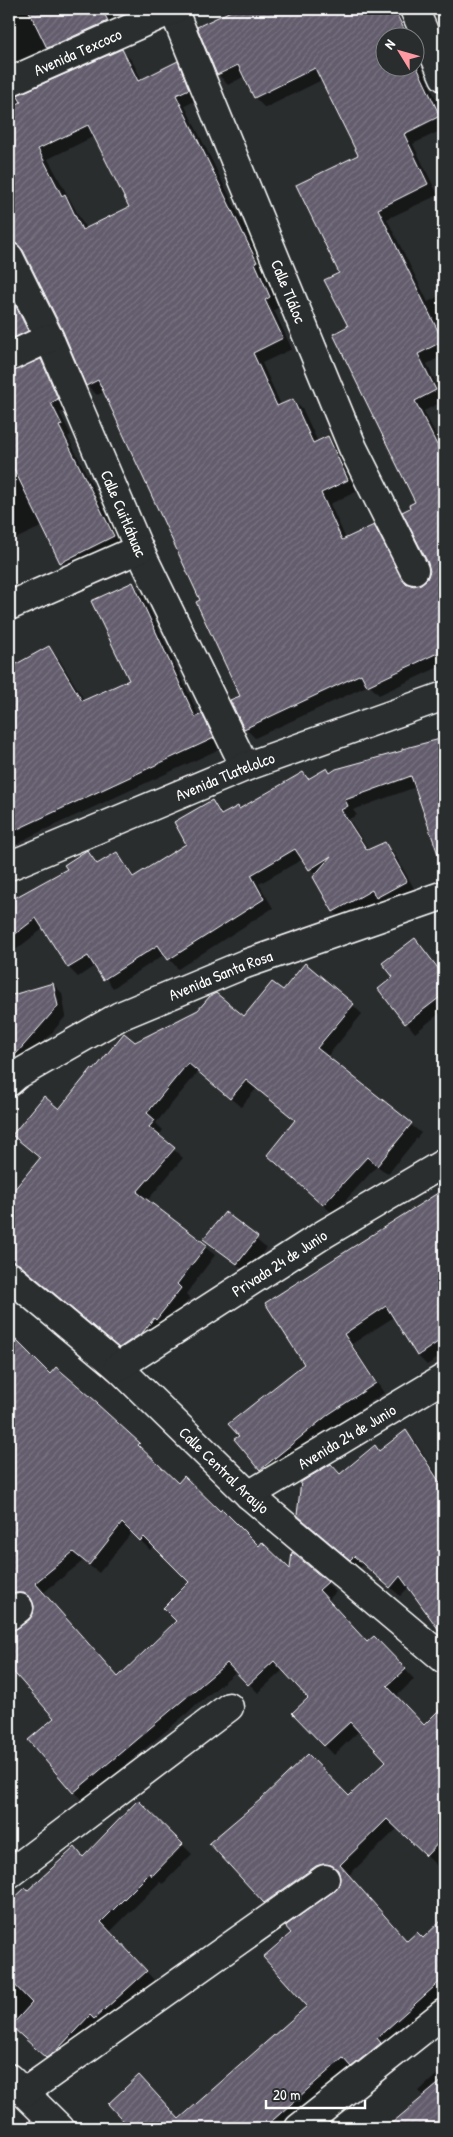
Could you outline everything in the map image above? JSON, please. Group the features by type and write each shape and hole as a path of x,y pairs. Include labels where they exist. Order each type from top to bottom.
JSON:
{"street":[{"name":"Avenida Texcoco","path":"9,82 174,9"},
{"name":"Calle Tláloc","path":"174,9 353,448 414,570"},
{"path":"414,9 444,77"},
{"name":"Calle Cuitláhuac","path":"9,257 49,338 139,549 245,767"},
{"path":"9,357 49,338"},
{"path":"9,606 139,549"},
{"name":"Avenida Tlatelolco","path":"9,866 245,767 444,696"},
{"name":"Avenida Santa Rosa","path":"9,1082 17,1075 120,1016 245,964 444,895"},
{"name":"Privada 24 de Junio","path":"118,1367 324,1234 444,1163"},
{"name":"Calle Central Araujo","path":"9,1276 118,1367 249,1496 444,1659"},
{"name":"Avenida 24 de Junio","path":"249,1496 444,1378"},
{"path":"9,1874 229,1708"},
{"path":"60,2128 17,2085 324,1879"},
{"path":"298,2128 444,2013"}],"building":[{"path":"28,9 102,9 108,21 47,48"},
{"path":"235,9 394,9 404,28 376,28 376,78 422,78 440,116 404,134 428,184 378,209 443,341 418,354 436,390 415,401 444,459 444,650 367,686 361,674 244,729 230,700 240,696 196,602 200,600 98,380 86,386 63,331 23,250 17,244 9,242 9,108 21,102 17,95 122,49 138,81 178,61 189,89 176,95 257,262 255,263 270,297 265,300 283,338 253,353 277,406 293,399 313,443 328,436 348,480 321,493 342,540 374,525 405,583 414,586 421,584 427,579 430,571 428,563 402,512 410,508 409,505 415,502 333,334 348,326 324,280 339,273 296,185 358,155 315,68 254,98 238,65 217,75 197,27","holes":["88,125 129,207 82,230 65,194 62,196 38,149"]},
{"path":"9,292 28,331 9,340"},
{"path":"41,359 58,399 51,403 62,425 59,426 114,536 60,563 9,459 9,372"},
{"path":"133,582 195,717 202,714 214,738 9,833 9,668 49,646 82,701 129,680 91,601"},
{"path":"444,738 444,860 440,860 411,776 345,800 348,806 341,810 367,850 385,842 407,881 376,898 372,890 333,912 313,877 331,856 309,870 295,849 251,875 264,899 168,960 158,945 103,980 88,956 68,968 36,918 9,939 9,901 67,869 64,865 87,850 97,864 117,852 133,877 186,844 174,822 212,800 221,815 238,806 239,809 303,772 308,779 327,768 330,773 336,769"},
{"path":"415,938 444,976 444,994 405,1024 378,989 393,977 382,963"},
{"path":"305,963 354,1004 317,1048 412,1123 377,1166 367,1157 323,1205 267,1155 295,1120 246,1080 230,1099 188,1063 147,1113 155,1120 149,1127 175,1148 137,1192 207,1245 177,1284 181,1288 156,1320 154,1318 143,1332 119,1348 19,1264 9,1261 9,1196 40,1158 12,1135 44,1096 59,1109 92,1068 94,1070 124,1033 135,1042 198,1010 210,996 216,993 244,1016 272,982 283,990"},
{"path":"53,983 58,1006 9,1062 9,996"},
{"path":"444,1189 444,1338 417,1356 386,1306 344,1334 376,1383 329,1414 260,1470 234,1439 239,1436 228,1424 304,1364 265,1303"},
{"path":"225,1212 258,1237 237,1264 203,1239"},
{"path":"9,1333 50,1374 56,1367 98,1403 178,1483 184,1476 220,1511 222,1509 259,1546 262,1542 290,1569 292,1552 328,1582 319,1590 367,1642 374,1636 406,1669 387,1686 424,1725 444,1705 444,1837 426,1856 387,1819 340,1865 407,1941 417,1932 423,1938 444,1918 444,1978 377,2038 381,2043 351,2067 343,2058 264,2128 130,2128 108,2104 139,2075 179,2119 307,2006 263,1957 291,1933 285,1926 334,1891 339,1885 340,1877 338,1870 331,1865 323,1864 316,1866 264,1903 209,1843 260,1800 308,1754 349,1796 386,1761 350,1722 324,1746 292,1713 308,1698 274,1661 248,1685 227,1663 73,1793 28,1740 54,1718 9,1667 9,1631 18,1628 29,1620 33,1614 34,1606 31,1598 24,1593 16,1593 9,1596","holes":["122,1523 140,1541 144,1537 189,1582 163,1608 176,1621 118,1677 35,1583 73,1552 89,1565"]},
{"path":"406,1430 444,1489 444,1637 400,1576 390,1588 354,1556 350,1560 297,1515 301,1482 331,1464 340,1474 375,1445 379,1451"},
{"path":"138,1800 183,1844 152,1876 150,1873 101,1922 147,1971 94,2019 90,2015 57,2050 46,2058 11,2026 32,2003 9,1979 9,1903 25,1888 27,1891 75,1847 83,1857"},
{"path":"444,2079 444,2128 386,2128"}]}
